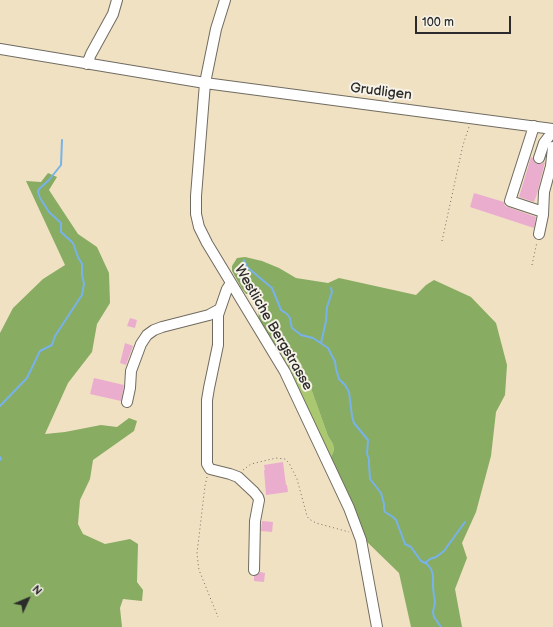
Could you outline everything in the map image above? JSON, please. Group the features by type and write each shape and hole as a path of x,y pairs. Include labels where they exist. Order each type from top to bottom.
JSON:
{"street":[{"path":"87,64 112,14 117,0"},
{"name":"Westliche Bergstrasse","path":"225,0 216,29 205,83 196,196 196,214 207,243 285,372 349,508 361,540 377,627"},
{"name":"Grudligen","path":"0,49 205,83 534,126 553,130"},
{"path":"534,126 510,201 543,212"},
{"path":"539,158 544,143 553,130"},
{"path":"539,234 543,212 544,192 551,166 553,147"},
{"path":"231,283 226,289 218,315 218,345 207,400 207,464 210,470 238,477 254,492 259,500 256,521 254,570"},
{"path":"127,402 131,371 147,335 162,327 209,315 220,309"}],"path":[{"path":"442,241 463,145 473,118"},
{"path":"532,265 539,234"},
{"path":"238,477 244,469 251,464 276,458 285,459 297,479 309,519 316,524 352,533 359,533"},
{"path":"210,470 205,486 197,553 202,576 218,617"}],"green space":[{"path":"48,173 57,177 49,190 78,234 97,247 109,273 110,303 97,324 92,352 68,383 45,434 101,425 117,427 129,418 137,421 134,431 93,460 90,479 80,500 78,524 83,534 105,544 130,539 138,544 137,582 143,590 142,601 123,599 120,608 122,627 0,627 0,333 13,308 43,279 65,265 26,181 41,182"},
{"path":"245,257 262,261 279,268 296,278 328,283 339,278 416,295 426,285 434,280 471,297 496,323 507,365 505,395 496,412 491,456 476,512 462,543 467,558 455,589 462,627 411,627 399,573 363,538 330,460 334,450 333,444 328,436 307,377 300,362 298,359 274,349 259,320 257,301 252,294 246,294 232,271 232,266 237,258"},
{"path":"274,349 298,359 300,362 307,377 328,436 333,444 334,450 330,460"}],"building":[{"path":"531,157 537,164 545,162 534,202 519,197"},
{"path":"474,193 504,202 505,206 536,217 534,228 470,207"},
{"path":"130,318 137,320 135,328 127,326"},
{"path":"125,343 133,346 126,365 120,363"},
{"path":"94,378 124,385 121,401 90,394"},
{"path":"283,462 288,492 266,495 264,465"},
{"path":"262,521 273,522 272,532 261,531"},
{"path":"260,572 265,573 264,582 254,581 254,576"}],"waterway":[{"path":"0,406 27,378 40,351 52,345 55,336 82,295 84,284 82,264 73,243 61,232 61,223 49,212 38,192 61,165 62,140"},
{"path":"244,260 247,267 272,288 281,310 290,318 292,328 301,335 313,338 328,348 335,361 339,379 349,392 354,423 368,440 367,454 369,459 370,479 381,493 385,512 396,520 405,544 411,547 421,561 427,564 431,569 433,575 435,602 433,612 434,617 441,627"},
{"path":"321,343 326,321 327,307 332,292 331,288"},
{"path":"425,563 444,551 465,522"}]}
